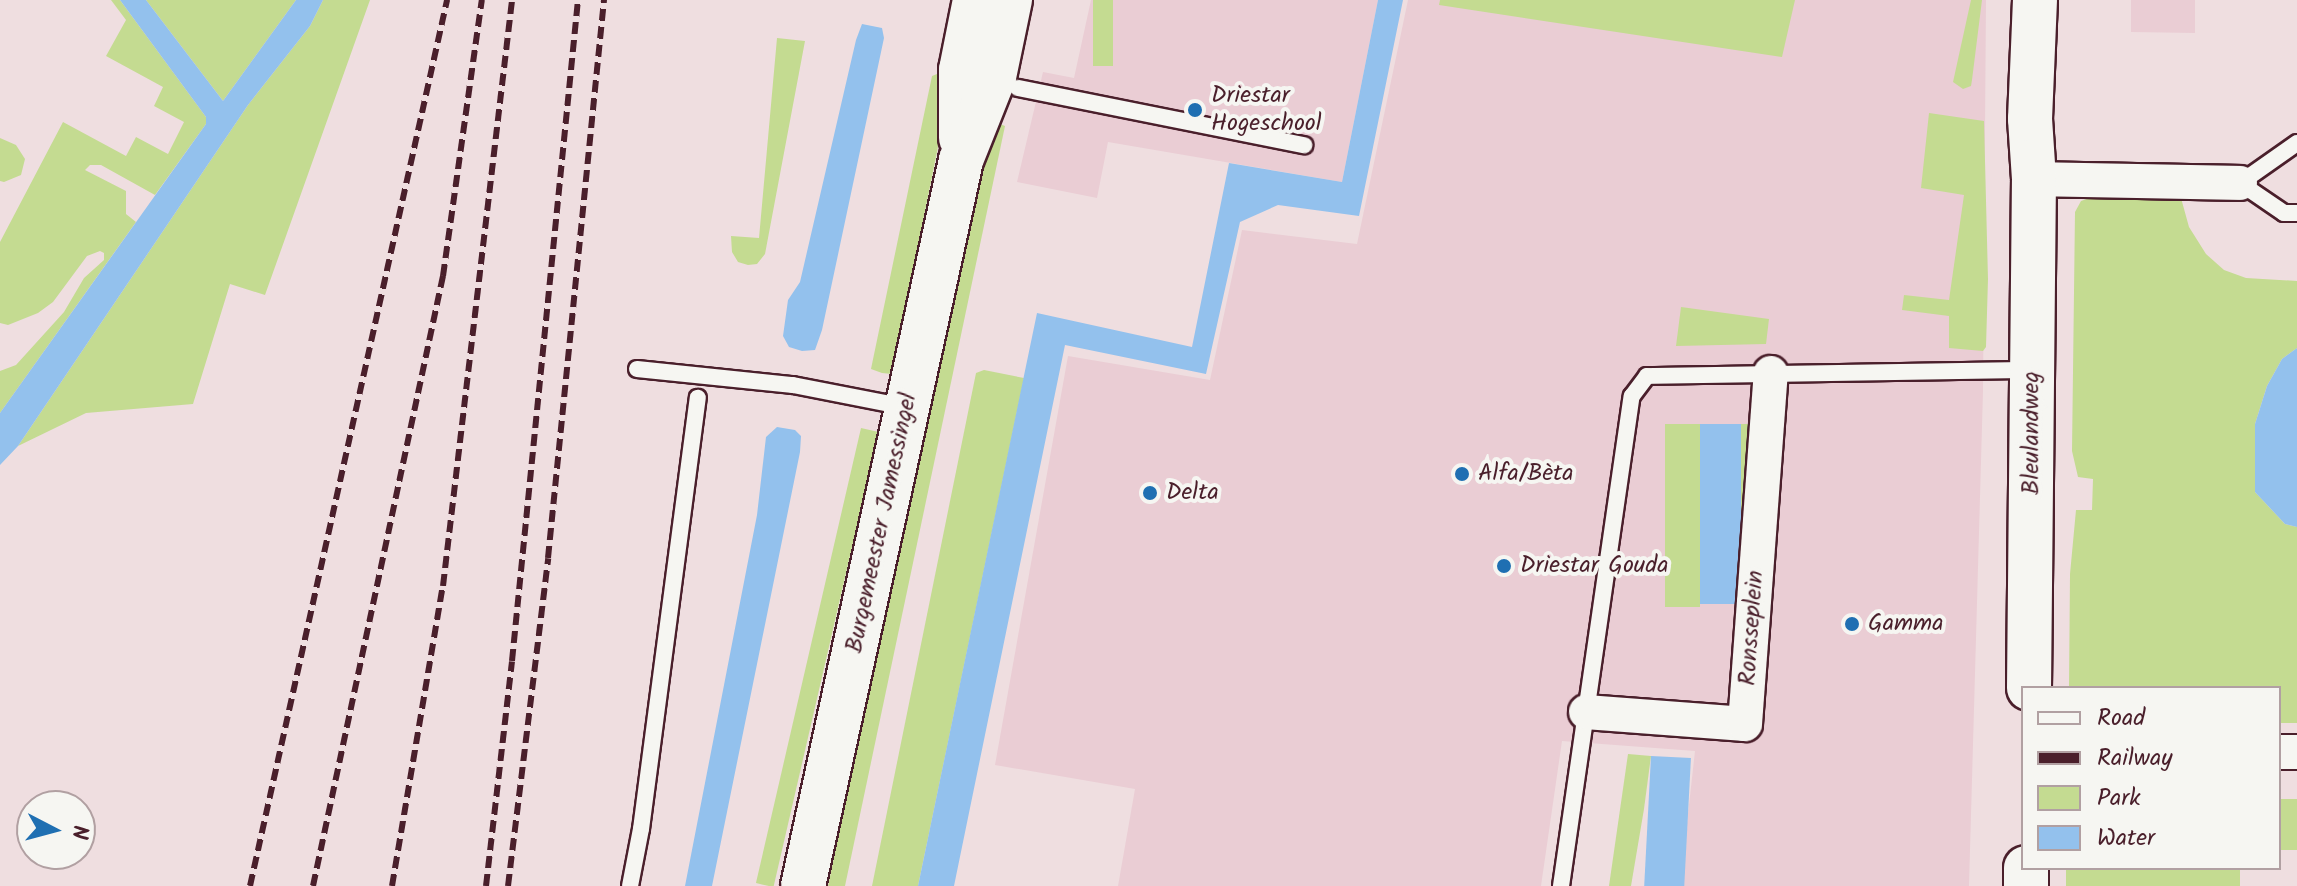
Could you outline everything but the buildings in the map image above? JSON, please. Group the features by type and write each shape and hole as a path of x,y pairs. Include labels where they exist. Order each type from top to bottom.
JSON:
{"main road":[{"name":"Burgemeester Jamessingel","path":"975,0 991,78"},
{"name":"Burgemeester Jamessingel","path":"803,886 961,160 991,78 1010,0"},
{"name":"Bleulandweg","path":"2029,686 2034,179 2030,119 2035,0"}],"street":[{"path":"2034,179 2240,183"},
{"name":"Ronsseplein","path":"1586,712 1745,724 1771,373"}],"lane":[{"path":"991,78 1304,145"},
{"path":"2297,143 2240,183 2284,213 2297,213"},
{"path":"637,369 793,385 907,407"},
{"path":"1561,886 1632,396 1647,376 2033,370"},
{"path":"630,886 643,814 698,398"}],"shaded area":[{"name":"Driestar Hogeschool","path":"1091,0 1378,0 1342,182 1108,142 1097,198 1017,182 1043,72 1074,78"},
{"name":"Driestar Gouda","path":"1408,0 1986,0 1983,391 1969,886 1680,886 1695,751 1562,741 1541,886 1118,886 1135,789 995,765 1068,356 1210,380 1242,230 1357,244"},
{"path":"2131,0 2195,0 2195,33 2131,32"}],"green space":[{"path":"111,0 120,0 206,117 206,124 155,195 101,165 90,165 85,170 126,191 126,214 136,222 0,413 0,371 16,365 64,312 84,278 104,260 104,253 100,251 87,256 53,302 38,313 8,325 0,323 0,242 63,122 126,156 136,137 168,154 184,122 154,106 163,87 106,56 126,20"},
{"path":"146,0 296,0 223,101"},
{"path":"323,0 370,0 265,295 230,284 193,404 86,413 18,446 248,105 310,26"},
{"path":"1093,0 1113,0 1113,66 1093,66"},
{"path":"1440,0 1795,0 1782,57 1439,5"},
{"path":"1971,0 1982,0 1971,86 1963,89 1953,82"},
{"path":"777,38 805,41 765,254 757,264 748,265 738,262 732,252 731,236 759,238"},
{"path":"937,74 950,78 937,152 892,374 882,373 871,369 932,76"},
{"path":"1929,113 1984,121 1988,279 1986,347 1983,351 1949,348 1949,316 1902,310 1904,295 1949,300 1964,195 1921,188"},
{"path":"1000,124 1005,126 845,886 828,886 960,250 990,132"},
{"path":"0,138 16,145 25,159 21,175 4,182 0,181"},
{"path":"2092,197 2181,198 2189,227 2206,254 2224,270 2246,278 2297,281 2297,348 2282,359 2267,386 2255,424 2255,492 2285,524 2297,527 2297,723 2281,723 2281,686 2069,686 2070,574 2076,510 2092,510 2093,479 2078,477 2072,451 2075,212 2081,201"},
{"path":"1681,307 1769,319 1766,344 1676,346"},
{"path":"984,370 1024,378 918,886 872,886 976,373"},
{"path":"1665,424 1700,424 1700,607 1665,607"},
{"path":"1741,424 1754,424 1754,605 1741,605"},
{"path":"861,428 879,432 774,886 756,883"},
{"path":"1628,754 1651,756 1644,809 1631,886 1609,886"},
{"path":"2281,799 2297,799 2297,850 2281,850"},
{"path":"2066,870 2240,870 2240,886 2066,886"}],"water":[{"path":"120,0 146,0 223,101 296,0 323,0 310,26 248,105 18,446 0,465 0,413 206,124 206,117"},
{"path":"1378,0 1403,0 1359,216 1278,205 1240,222 1206,374 1065,345 954,886 918,886 1037,313 1192,347 1229,163 1342,182"},
{"path":"862,24 882,28 884,38 822,330 815,350 802,351 789,347 783,336 788,300 800,282"},
{"path":"2297,348 2297,527 2285,524 2255,492 2255,424 2267,386 2282,359"},
{"path":"1700,424 1741,424 1741,604 1700,604"},
{"path":"777,427 795,430 801,436 800,452 712,886 685,886 757,515 766,437"},
{"path":"1651,756 1691,758 1684,886 1644,886"}],"railway":[{"path":"250,886 447,0"},
{"path":"313,886 443,276 482,0"},
{"path":"392,886 443,586 512,0"},
{"path":"486,886 512,661 578,0"},
{"path":"508,886 548,558 604,0"}],"place":[{"name":"Driestar Hogeschool","path":"1195,110"},
{"name":"Alfa/Bèta","path":"1462,474"},
{"name":"Delta","path":"1150,493"},
{"name":"Driestar Gouda","path":"1504,566"},
{"name":"Gamma","path":"1852,624"}]}
